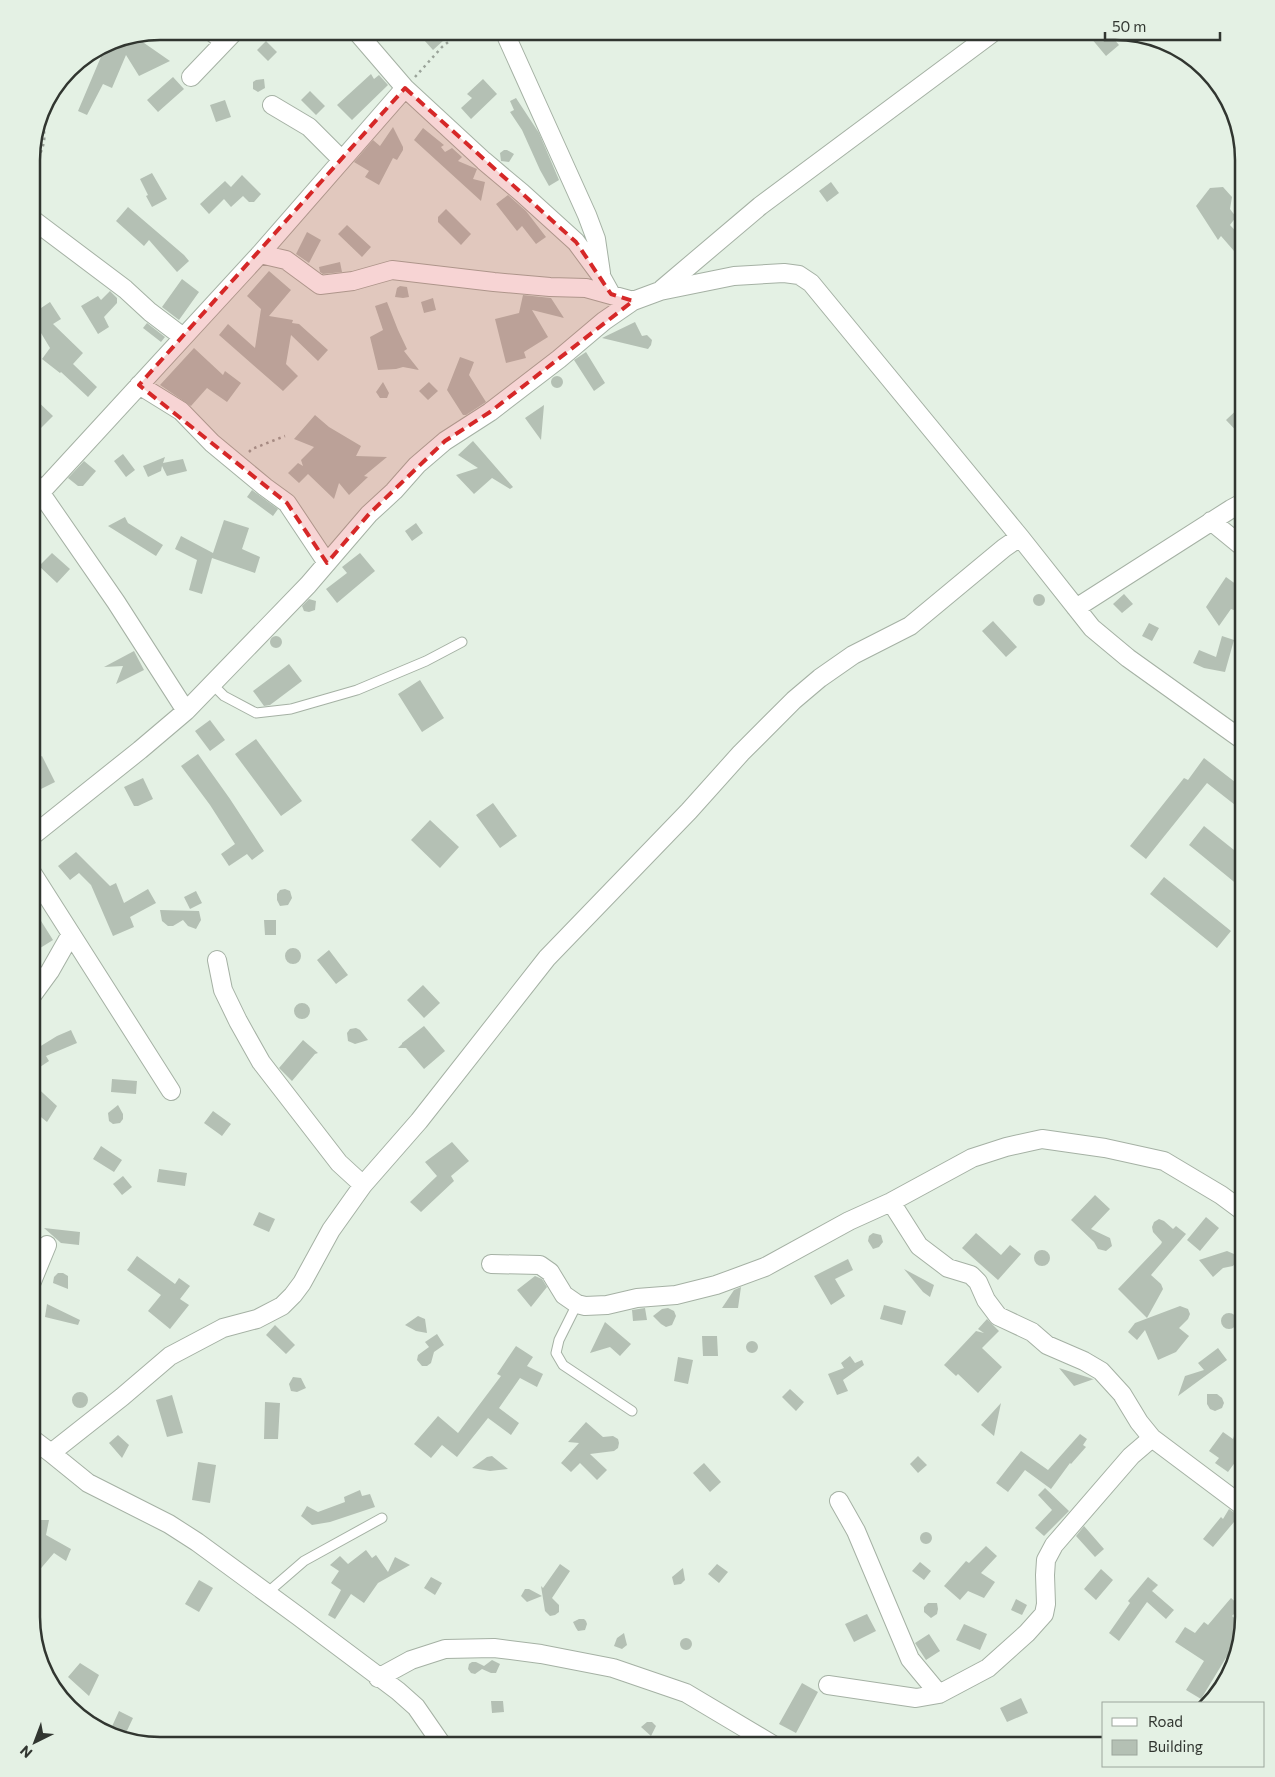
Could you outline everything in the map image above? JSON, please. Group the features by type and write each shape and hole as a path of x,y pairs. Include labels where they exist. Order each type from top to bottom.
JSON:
{"street":[{"path":"191,77 219,40"},
{"path":"364,40 405,88 484,162 522,193 576,242 601,276 611,294"},
{"path":"508,40 587,215 596,239 601,276"},
{"path":"660,291 760,206 984,40"},
{"path":"40,487 140,385 260,254 405,88"},
{"path":"272,105 309,127 342,160"},
{"path":"40,227 126,289 150,312 184,337"},
{"path":"260,254 286,260 320,285 353,280 392,270 494,282 586,288 633,301"},
{"path":"40,830 186,711 308,584 369,514 445,441 490,412 604,321 633,301 660,291 734,276 759,274 784,273 799,275 811,283 1020,537 1092,628 1128,658 1235,735"},
{"path":"140,385 181,411 212,443 287,503 327,563"},
{"path":"40,499 116,602 186,711"},
{"path":"1076,608 1235,507"},
{"path":"1211,521 1235,541"},
{"path":"51,1453 170,1356 223,1328 256,1319 282,1306 302,1283 331,1230 364,1184 419,1121 547,958 689,811 741,753 794,700 820,678 853,655 910,626 1004,548 1020,537"},
{"path":"40,885 170,1091"},
{"path":"40,985 71,934"},
{"path":"217,960 223,990 261,1062 340,1162 364,1184"},
{"path":"491,1264 540,1265 550,1272 564,1296 577,1304 585,1306 607,1305 637,1298 676,1295 716,1285 765,1267 849,1221 891,1202 972,1158 1006,1147 1042,1139 1104,1148 1164,1161 1235,1205"},
{"path":"891,1202 919,1246 948,1268 971,1275 978,1282 986,1300 998,1316 1032,1332 1047,1345 1084,1361 1101,1372 1122,1394 1139,1422 1152,1438 1235,1500"},
{"path":"40,1262 47,1245"},
{"path":"828,1685 916,1698 938,1694 988,1668 1027,1633 1044,1614 1046,1604 1046,1560 1054,1545 1131,1456 1152,1438"},
{"path":"40,1445 88,1483 169,1524 267,1593 416,1707 437,1737"},
{"path":"839,1501 856,1531 910,1659 938,1694"},
{"path":"378,1678 411,1660 446,1649 494,1648 541,1654 613,1668 686,1693 760,1737"}],"lane":[{"path":"212,684 224,696 256,713 290,710 357,690 426,661 462,642"},
{"path":"577,1304 559,1340 556,1353 563,1365 632,1412"},
{"path":"267,1593 304,1561 382,1518"}],"path":[{"path":"405,88 451,40"},
{"path":"40,155 43,149 44,129"},
{"path":"237,464 252,449 285,436"}],"highlighted area":[{"path":"405,88 576,242 611,294 633,301 490,412 445,441 369,514 327,563 287,503 139,385"}],"building":[{"path":"424,40 444,40 433,50"},
{"path":"1093,40 1115,40 1119,45 1106,56"},
{"path":"142,41 170,61 139,76 126,55 112,88 103,84 87,115 78,111 102,55 107,52 121,46"},
{"path":"266,41 277,52 268,61 257,50"},
{"path":"371,74 374,79 379,75 388,85 352,120 337,105"},
{"path":"173,77 184,89 158,112 147,100"},
{"path":"264,79 265,88 258,92 253,89 253,82"},
{"path":"483,79 497,94 471,119 461,108 472,98 467,94"},
{"path":"310,91 325,106 316,115 301,100"},
{"path":"516,98 539,133 559,180 549,186 522,130 510,112 514,110 510,101"},
{"path":"225,100 231,117 216,122 210,105"},
{"path":"393,127 403,150 397,160 393,158 379,185 365,177 369,171 354,162 373,140 380,146"},
{"path":"423,128 444,145 441,147 445,152 452,148 462,157 458,161 477,169 473,179 485,182 481,201 414,140"},
{"path":"504,150 514,154 509,162 501,161 500,153"},
{"path":"152,173 167,199 152,207 140,179"},
{"path":"242,175 261,194 254,202 249,202 243,196 231,207 224,199 209,214 200,204 225,181 231,187"},
{"path":"831,182 839,193 827,202 819,191"},
{"path":"1223,187 1232,197 1230,209 1235,218 1230,225 1235,230 1234,251 1221,236 1218,240 1196,206 1210,188"},
{"path":"508,195 526,211 546,237 536,244 522,226 517,231 496,204"},
{"path":"128,207 189,261 177,272 149,240 144,246 116,221"},
{"path":"446,209 471,234 461,245 438,222 438,217"},
{"path":"347,225 371,247 362,257 338,234"},
{"path":"307,232 321,240 309,263 296,254"},
{"path":"340,262 342,272 323,274 320,272 319,267"},
{"path":"269,271 291,290 269,316 293,320 292,323 299,324 328,350 318,361 291,335 286,364 298,376 283,391 219,335 228,324 255,348 261,309 247,296"},
{"path":"182,279 199,292 179,320 162,307"},
{"path":"400,286 407,287 409,297 395,297 397,288"},
{"path":"110,291 117,298 117,303 104,317 109,327 98,334 81,306 98,296 101,300"},
{"path":"523,295 551,298 564,318 532,310 548,337 524,352 526,358 506,363 495,319 519,313"},
{"path":"433,298 436,310 424,313 421,302"},
{"path":"50,302 61,319 53,324 83,353 73,364 97,387 88,397 61,372 42,359 50,348 40,331 40,309"},
{"path":"387,302 407,349 404,351 419,370 403,367 378,370 370,337 383,330 375,306"},
{"path":"635,322 642,336 647,335 652,340 648,349 602,338"},
{"path":"147,323 165,337 161,342 143,328"},
{"path":"194,348 223,375 225,371 241,383 227,402 207,388 191,406 160,385"},
{"path":"586,352 605,383 594,391 574,360"},
{"path":"460,357 474,362 469,375 486,402 466,415 463,415 447,390"},
{"path":"555,376 559,376 563,382 559,388 555,388 551,384 551,380"},
{"path":"383,382 389,393 387,398 380,398 376,392"},
{"path":"429,382 438,391 428,400 419,391"},
{"path":"40,404 53,416 40,429"},
{"path":"544,405 541,440 525,418"},
{"path":"1235,412 1235,430 1226,420"},
{"path":"315,415 329,427 361,446 356,456 387,457 364,476 368,477 349,495 339,483 334,499 308,474 299,483 288,473 298,463 303,466 301,460 314,447 294,439"},
{"path":"473,441 513,487 510,489 492,478 474,494 456,475 478,468 458,455"},
{"path":"123,454 135,470 126,477 114,461"},
{"path":"165,457 163,463 183,459 187,471 167,476 162,466 161,471 148,477 143,466"},
{"path":"84,461 96,471 83,486 78,486 68,478"},
{"path":"252,490 278,509 273,516 247,497"},
{"path":"125,517 128,523 163,545 156,556 108,526"},
{"path":"224,520 249,528 242,549 260,557 255,573 212,558 202,594 189,590 197,560 175,549 181,536 213,553"},
{"path":"416,523 423,533 412,541 405,531"},
{"path":"52,553 70,569 57,583 40,565"},
{"path":"360,553 375,571 337,603 326,589 347,573 342,567"},
{"path":"1226,577 1235,584 1235,611 1231,609 1219,626 1206,607"},
{"path":"1037,594 1041,594 1045,600 1041,606 1037,606 1033,602 1033,598"},
{"path":"1124,594 1133,604 1122,613 1113,604"},
{"path":"309,599 316,601 315,610 304,611 302,606"},
{"path":"993,621 1017,647 1006,657 982,631"},
{"path":"1149,623 1159,628 1152,641 1142,636"},
{"path":"278,636 281,637 281,647 274,648 271,647 270,640 271,637"},
{"path":"1222,636 1234,640 1225,672 1204,668 1193,663 1199,650 1216,657"},
{"path":"134,651 144,670 116,684 123,666 104,667"},
{"path":"289,664 302,681 270,705 264,706 253,691"},
{"path":"420,680 444,718 422,732 398,694"},
{"path":"210,720 225,740 210,751 195,731"},
{"path":"256,739 302,801 281,816 235,754"},
{"path":"198,754 264,851 252,860 247,854 229,866 221,854 235,844 210,805 181,766"},
{"path":"42,756 55,782 40,790 40,757"},
{"path":"1204,758 1235,782 1235,805 1207,783 1146,859 1130,846 1184,778 1188,780"},
{"path":"143,778 153,799 134,806 124,787"},
{"path":"493,803 517,836 500,848 476,815"},
{"path":"430,820 459,847 440,868 411,840"},
{"path":"1204,826 1235,851 1235,883 1189,845"},
{"path":"76,852 110,886 116,883 124,903 148,889 156,903 130,917 134,927 113,936 91,885 79,873 70,880 58,866"},
{"path":"1164,877 1231,931 1217,948 1150,894"},
{"path":"280,890 290,891 292,898 288,905 280,906 277,894"},
{"path":"196,891 202,903 190,909 184,897"},
{"path":"160,910 199,911 201,920 196,929 188,926 183,920 173,926 168,926 162,921"},
{"path":"40,919 53,940 40,948"},
{"path":"264,920 276,920 276,935 265,935"},
{"path":"290,948 296,948 301,953 299,962 290,964 285,959 285,953"},
{"path":"329,950 348,975 336,984 317,960"},
{"path":"423,985 440,1003 424,1018 407,1000"},
{"path":"302,1003 308,1005 310,1011 308,1017 302,1019 296,1017 294,1011 296,1005"},
{"path":"424,1026 445,1051 424,1069 406,1048 398,1048"},
{"path":"356,1028 368,1040 355,1044 348,1041 347,1033 350,1029"},
{"path":"71,1030 77,1043 46,1056 49,1061 40,1067 40,1046"},
{"path":"303,1040 318,1053 315,1054 292,1081 279,1068"},
{"path":"112,1079 137,1081 136,1094 111,1092"},
{"path":"40,1090 57,1106 47,1122 40,1116"},
{"path":"118,1105 123,1114 123,1119 120,1123 113,1124 109,1121 108,1113"},
{"path":"213,1111 231,1124 222,1136 204,1123"},
{"path":"452,1142 469,1161 451,1176 454,1181 421,1212 410,1202 437,1176 425,1162"},
{"path":"101,1146 122,1160 114,1172 93,1159"},
{"path":"159,1169 187,1173 185,1186 157,1182"},
{"path":"123,1176 132,1187 122,1195 113,1184"},
{"path":"1095,1195 1110,1209 1091,1229 1110,1238 1112,1246 1106,1251 1098,1249 1094,1242 1071,1220"},
{"path":"259,1212 275,1219 269,1232 253,1225"},
{"path":"1206,1217 1219,1228 1200,1251 1187,1240"},
{"path":"1159,1219 1173,1229 1176,1226 1186,1234 1151,1275 1161,1284 1163,1289 1147,1318 1118,1289 1161,1244 1162,1242 1153,1232 1152,1227 1154,1222"},
{"path":"44,1228 80,1232 79,1245 61,1243"},
{"path":"873,1233 881,1235 883,1242 879,1247 873,1249 868,1241 869,1236"},
{"path":"976,1233 1001,1255 1010,1245 1021,1254 998,1280 962,1248"},
{"path":"1039,1250 1045,1250 1050,1255 1048,1264 1039,1266 1034,1261 1034,1255"},
{"path":"1227,1251 1234,1254 1235,1263 1233,1266 1223,1268 1213,1277 1199,1260"},
{"path":"137,1256 175,1284 179,1278 190,1286 180,1299 189,1305 170,1329 148,1311 161,1295 127,1270"},
{"path":"848,1259 853,1270 835,1279 845,1296 831,1305 814,1276"},
{"path":"904,1269 934,1285 930,1297 923,1292"},
{"path":"58,1273 68,1276 68,1289 53,1283 54,1277"},
{"path":"535,1276 542,1279 547,1287 531,1307 517,1290"},
{"path":"741,1287 738,1308 722,1308 734,1290"},
{"path":"47,1304 80,1320 78,1325 45,1317"},
{"path":"884,1305 906,1311 902,1325 880,1319"},
{"path":"1180,1306 1188,1309 1190,1314 1188,1319 1179,1328 1189,1336 1176,1352 1158,1360 1145,1330 1137,1340 1128,1332 1135,1323"},
{"path":"645,1308 647,1320 633,1321 632,1310"},
{"path":"668,1308 674,1311 676,1316 672,1325 666,1327 653,1316 662,1309"},
{"path":"1226,1313 1235,1315 1235,1327 1226,1329 1221,1324 1221,1318"},
{"path":"418,1316 425,1319 427,1333 416,1331 405,1325"},
{"path":"987,1319 999,1331 982,1348 1002,1367 978,1393 958,1374 956,1376 944,1365 976,1331 984,1333 978,1329"},
{"path":"605,1322 631,1344 620,1356 610,1347 590,1353"},
{"path":"275,1325 295,1345 286,1354 266,1335"},
{"path":"437,1334 444,1345 434,1352 431,1363 427,1366 422,1366 417,1360 418,1355 429,1347 425,1342"},
{"path":"702,1336 717,1336 718,1356 703,1356"},
{"path":"750,1341 754,1341 758,1347 754,1353 750,1353 746,1349 746,1345"},
{"path":"516,1346 533,1357 527,1366 543,1374 537,1387 520,1378 499,1408 519,1423 511,1435 488,1418 457,1457 442,1445 431,1458 414,1444 438,1416 458,1433 501,1376 497,1374"},
{"path":"1218,1348 1227,1360 1178,1396 1185,1376 1204,1370 1198,1363"},
{"path":"850,1356 855,1363 862,1360 864,1365 843,1380 848,1391 837,1395 828,1374 844,1368 841,1363"},
{"path":"678,1357 693,1360 688,1384 674,1381"},
{"path":"1059,1368 1093,1379 1094,1379 1074,1386"},
{"path":"293,1377 301,1378 306,1388 297,1392 291,1391 289,1384"},
{"path":"790,1389 804,1402 796,1411 782,1397"},
{"path":"80,1392 88,1400 80,1408 72,1400"},
{"path":"1207,1394 1217,1394 1222,1398 1224,1403 1222,1408 1215,1411 1210,1409 1207,1404"},
{"path":"172,1395 183,1433 167,1437 156,1400"},
{"path":"265,1402 280,1403 278,1439 264,1439"},
{"path":"1001,1403 994,1436 981,1425"},
{"path":"586,1422 603,1437 613,1436 618,1439 619,1443 618,1448 614,1451 590,1454 607,1470 597,1480 580,1463 571,1472 561,1463 579,1443 568,1442"},
{"path":"1223,1432 1233,1439 1235,1437 1235,1462 1228,1472 1215,1463 1219,1458 1209,1451"},
{"path":"1080,1434 1087,1439 1083,1445 1086,1447 1070,1463 1051,1489 1025,1470 1008,1492 996,1483 1021,1451 1048,1470"},
{"path":"118,1435 129,1445 122,1458 109,1443"},
{"path":"492,1456 508,1469 490,1471 472,1468 487,1457"},
{"path":"918,1456 927,1465 918,1473 910,1464"},
{"path":"198,1462 216,1465 210,1503 192,1500"},
{"path":"704,1463 721,1482 710,1492 693,1473"},
{"path":"1045,1488 1069,1511 1044,1536 1035,1528 1052,1510 1038,1495"},
{"path":"360,1490 362,1496 370,1494 375,1507 330,1522 312,1525 301,1516 307,1506 318,1512 345,1502 344,1497"},
{"path":"1229,1509 1235,1513 1235,1521 1213,1547 1203,1539 1221,1517 1223,1519"},
{"path":"40,1520 49,1520 46,1535 71,1549 66,1561 54,1553 40,1569"},
{"path":"1084,1526 1104,1549 1095,1557 1076,1536"},
{"path":"924,1532 928,1532 932,1538 928,1544 924,1544 920,1540 920,1536"},
{"path":"986,1546 997,1556 981,1573 995,1582 984,1598 968,1591 960,1600 944,1586 966,1561 969,1563"},
{"path":"366,1550 372,1558 376,1555 388,1572 395,1557 410,1565 378,1583 364,1603 351,1594 335,1619 328,1615 341,1590 331,1583 339,1571 330,1565 340,1556 348,1564"},
{"path":"920,1562 931,1571 924,1580 912,1571"},
{"path":"560,1564 570,1571 552,1598 559,1605 559,1612 550,1616 545,1611 541,1586 543,1588"},
{"path":"717,1564 728,1572 719,1583 708,1574"},
{"path":"683,1568 685,1580 681,1584 674,1585 672,1577"},
{"path":"1101,1569 1113,1580 1096,1600 1084,1589"},
{"path":"431,1577 442,1583 435,1595 424,1588"},
{"path":"1148,1577 1158,1585 1152,1591 1174,1610 1166,1619 1147,1602 1119,1641 1109,1633 1130,1603 1128,1601"},
{"path":"199,1580 213,1588 199,1612 185,1604"},
{"path":"525,1589 529,1589 542,1596 527,1602 521,1596"},
{"path":"1231,1598 1235,1602 1235,1613 1232,1616 1235,1618 1234,1633 1230,1651 1201,1699 1186,1690 1204,1661 1175,1642 1185,1627 1195,1633 1204,1622 1208,1625"},
{"path":"1016,1599 1027,1605 1022,1615 1011,1610"},
{"path":"928,1603 937,1603 937,1614 931,1618 924,1612 924,1607"},
{"path":"867,1614 876,1631 854,1642 845,1624"},
{"path":"579,1619 586,1621 585,1630 578,1631 576,1628 573,1622"},
{"path":"964,1624 987,1634 980,1650 956,1640"},
{"path":"624,1633 627,1645 622,1649 614,1646 617,1638"},
{"path":"929,1634 940,1651 926,1660 915,1643"},
{"path":"684,1638 688,1638 692,1644 688,1650 684,1650 680,1646 680,1642"},
{"path":"492,1660 500,1664 496,1673 482,1669 475,1674 471,1673 468,1669 469,1664 472,1662 484,1666"},
{"path":"80,1663 99,1675 89,1696 68,1677"},
{"path":"802,1683 818,1692 796,1733 779,1724"},
{"path":"1021,1698 1028,1713 1007,1722 1000,1708"},
{"path":"491,1701 503,1701 504,1712 492,1713"},
{"path":"119,1711 133,1718 126,1732 112,1727"},
{"path":"647,1722 652,1722 656,1726 651,1736 641,1727"}]}
